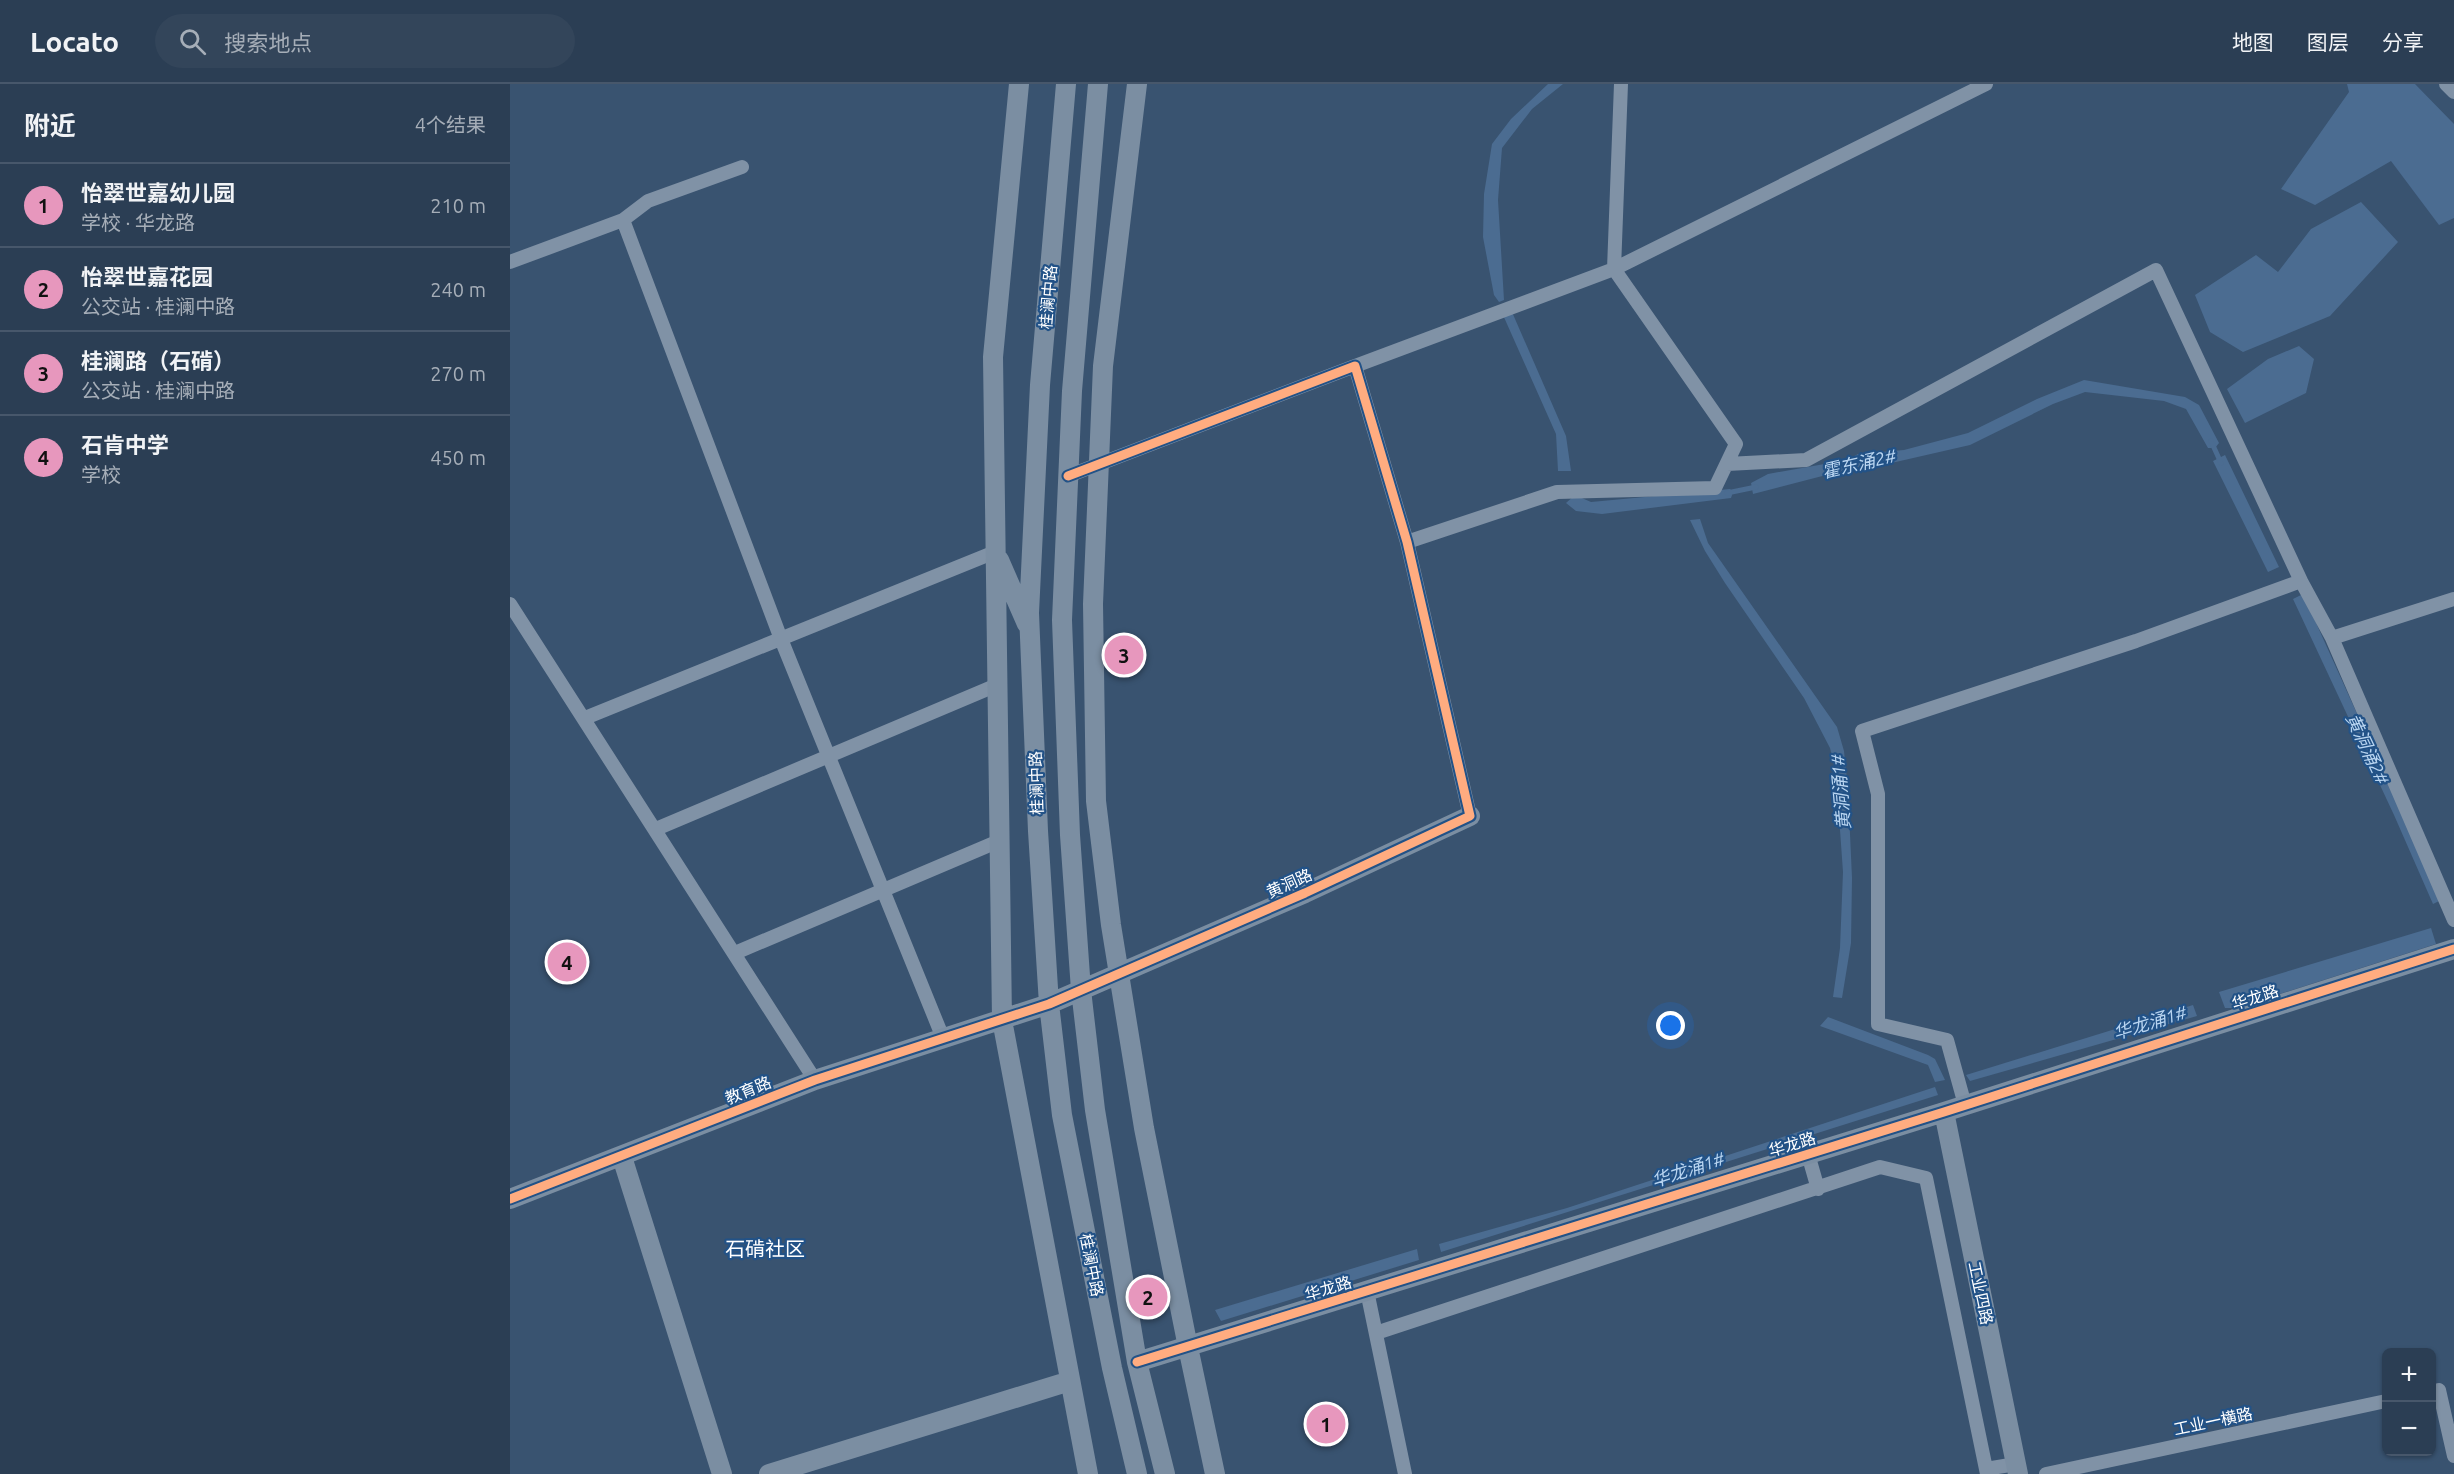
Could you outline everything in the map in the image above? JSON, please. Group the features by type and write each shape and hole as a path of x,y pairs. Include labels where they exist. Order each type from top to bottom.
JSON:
{"main road":[{"path":"1019,84 993,357 1002,1020 1088,1474"},
{"name":"桂澜中路","path":"1066,84 1040,385 1030,632 1038,831 1049,1004 1062,1115 1112,1368 1137,1474"},
{"name":"桂澜中路","path":"1098,84 1072,391 1062,620 1070,835 1081,990 1095,1110 1137,1362 1165,1474"},
{"path":"1137,84 1103,366 1092,604 1095,801 1119,974 1144,1128 1215,1474"},
{"path":"995,552 1030,632"},
{"name":"黄洞路","path":"1049,1004 1305,893 1470,816"},
{"name":"华龙路","path":"1137,1362 1944,1112 2454,949"},
{"name":"教育路","path":"510,1199 816,1080 1049,1004"},
{"name":"工业四路","path":"1944,1112 2017,1469"},
{"path":"622,1156 722,1474"},
{"path":"769,1474 1070,1381"}],"street":[{"path":"1407,542 1557,492 1715,488 1736,444 1614,269 1621,84"},
{"path":"1068,476 1614,269 1986,84"},
{"path":"2446,84 2454,92"},
{"path":"510,262 623,220 648,201 742,167"},
{"path":"623,220 782,639 943,1038"},
{"path":"1726,464 1806,460 2156,270 2301,581 2332,638 2454,920"},
{"path":"1355,366 1407,542 1470,816"},
{"path":"585,718 995,552"},
{"path":"1965,1105 1947,1040 1878,1024 1878,794 1862,731 2136,641 2301,581"},
{"path":"2332,638 2454,599"},
{"path":"510,604 816,1080"},
{"path":"656,829 997,685"},
{"path":"735,953 999,841"},
{"path":"1808,1154 1818,1189"},
{"path":"1376,1334 1880,1167 1926,1178 1987,1472 2017,1469"},
{"path":"1367,1291 1405,1474"},
{"path":"2436,1394 2454,1456"},
{"name":"工业一横路","path":"2046,1474 2382,1402"}],"water":[{"path":"1548,84 1563,84 1532,109 1502,148 1498,200 1504,300 1499,302 1494,295 1483,237 1484,194 1492,144 1511,119"},
{"path":"2347,84 2415,84 2454,124 2454,218 2439,225 2391,161 2315,205 2281,189 2349,92"},
{"path":"2361,202 2398,242 2330,316 2243,352 2210,332 2195,295 2256,255 2278,272 2311,229"},
{"path":"1512,312 1566,436 1571,471 1558,471 1556,434 1503,315"},
{"path":"2299,346 2314,359 2306,393 2245,423 2227,389 2268,359"},
{"path":"2084,380 2185,397 2199,405 2219,443 2215,448 2208,448 2186,409 2164,401 2085,392 2053,404 1970,445 1887,464 1857,467 1753,494 1751,483 1768,474 1847,460 1858,454 1904,450 1968,433 2037,399"},
{"path":"2225,455 2279,567 2268,572 2213,461"},
{"path":"1730,489 1733,492 1731,498 1602,514 1576,511 1566,503 1575,495 1591,502"},
{"name":"黄洞涌1#","path":"1700,519 1708,543 1837,727 1844,751 1848,790 1852,878 1851,943 1842,998 1833,997 1840,948 1843,872 1836,774 1830,748 1804,698 1705,551 1690,520"},
{"path":"2303,594 2441,900 2433,904 2293,599"},
{"path":"2431,928 2436,944 2236,1008 2225,1008 2219,992"},
{"name":"华龙涌1#","path":"2193,1005 2197,1016 1970,1081 1966,1075"},
{"path":"1828,1017 1928,1055 1935,1059 1945,1080 1935,1082 1928,1065 1820,1026"},
{"name":"华龙涌1#","path":"1935,1087 1938,1095 1441,1252 1439,1244 1567,1208"},
{"path":"1417,1249 1419,1260 1221,1321 1215,1310"}],"waterway":[{"name":"黄洞涌2#","path":"2211,441 2221,463"},
{"name":"霍东涌2#","path":"1727,493 1756,487"}],"cycle path":[{"path":"510,1199 815,1080 1049,1004 1305,893 1470,816 1407,542 1355,366 1068,476"},
{"path":"1137,1362 1944,1112 2454,949"}],"place":[{"name":"桂澜路（石𬒔）","path":"1124,655"},
{"name":"石肯中学","path":"567,962"},
{"name":"怡翠世嘉花园","path":"1148,1297"},
{"name":"怡翠世嘉幼儿园","path":"1326,1424"}],"district":[{"name":"石𬒔社区","path":"765,1249"}]}
